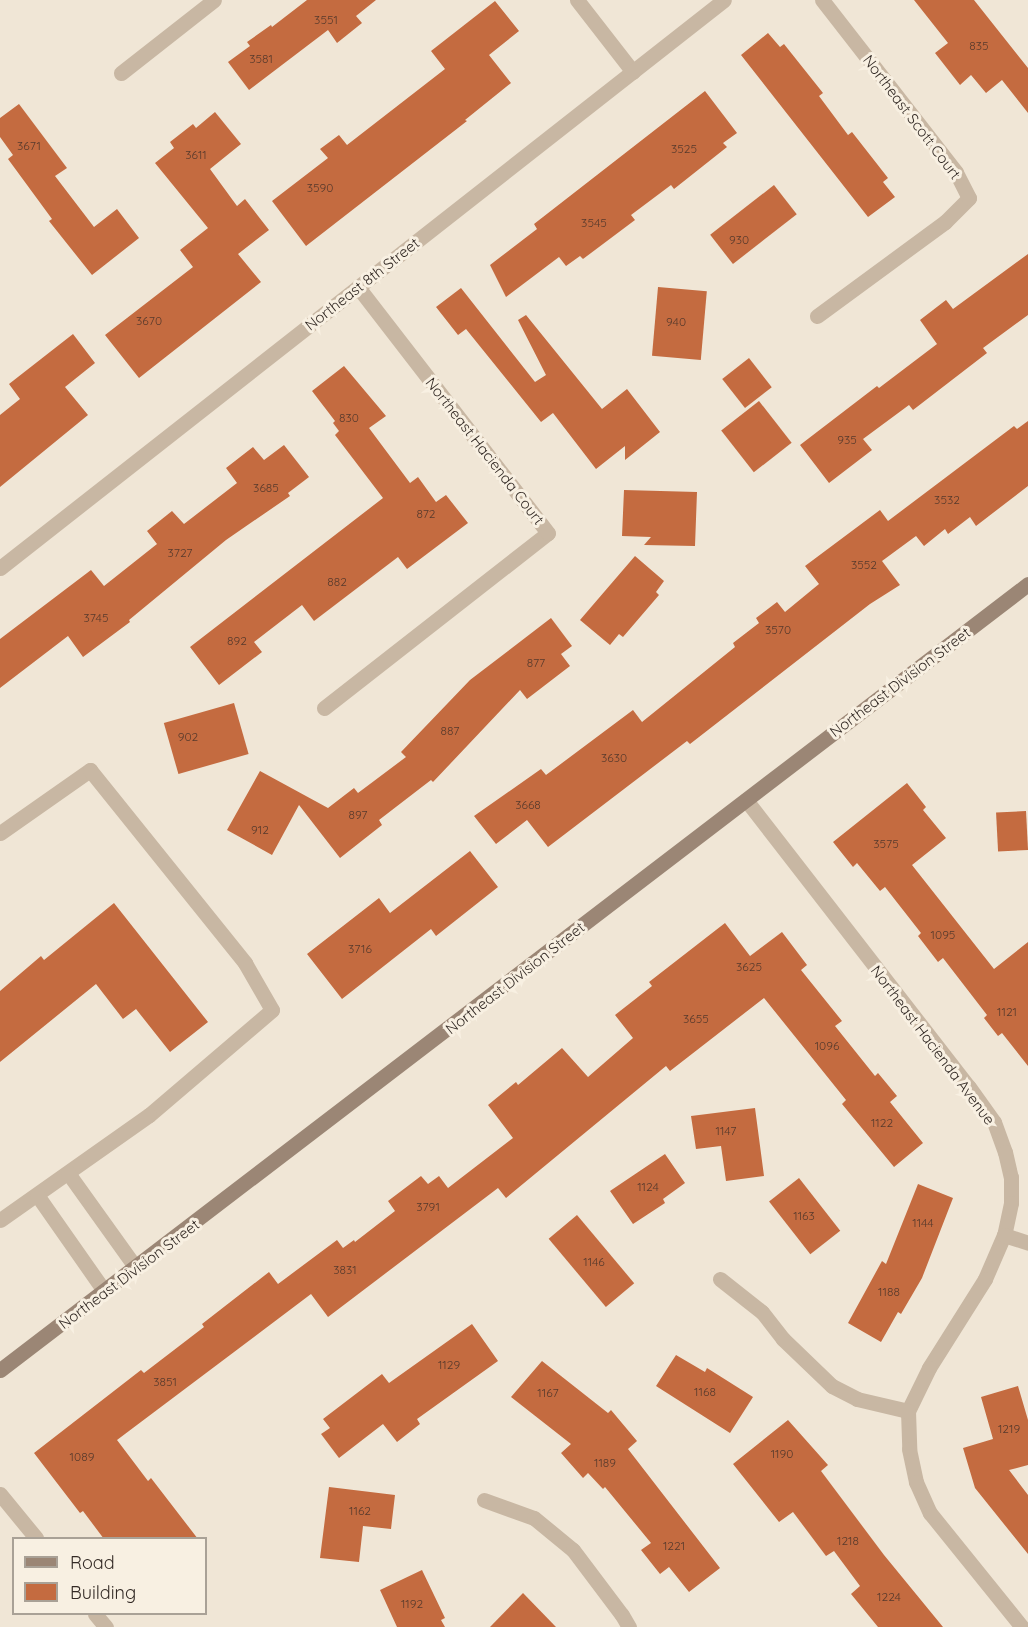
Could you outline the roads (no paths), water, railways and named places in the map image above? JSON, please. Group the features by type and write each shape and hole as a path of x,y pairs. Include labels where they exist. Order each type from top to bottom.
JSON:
{"street":[{"path":"121,73 214,0"},
{"path":"577,0 633,72"},
{"name":"Northeast 8th Street","path":"0,567 724,0"},
{"name":"Northeast Scott Court","path":"817,316 945,222 969,198 956,172 822,0"},
{"name":"Northeast Hacienda Court","path":"324,708 548,533 358,287"},
{"name":"Northeast Division Street","path":"0,1370 105,1292 1028,584"},
{"path":"0,833 90,770 245,963 272,1010 149,1115 0,1220"},
{"name":"Northeast Hacienda Avenue","path":"747,800 994,1122 1005,1152 1011,1177 1011,1203 1004,1235 985,1279 929,1368 908,1412"},
{"path":"68,1173 136,1268"},
{"path":"37,1195 105,1292"},
{"path":"1004,1235 1028,1243"},
{"path":"720,1279 762,1312 783,1339 832,1386 857,1399 908,1412 909,1449 916,1482 930,1513 1022,1627"},
{"path":"0,1494 34,1537"},
{"path":"484,1500 534,1518 573,1550 622,1615 628,1627"},
{"path":"96,1615 106,1627"}]}
